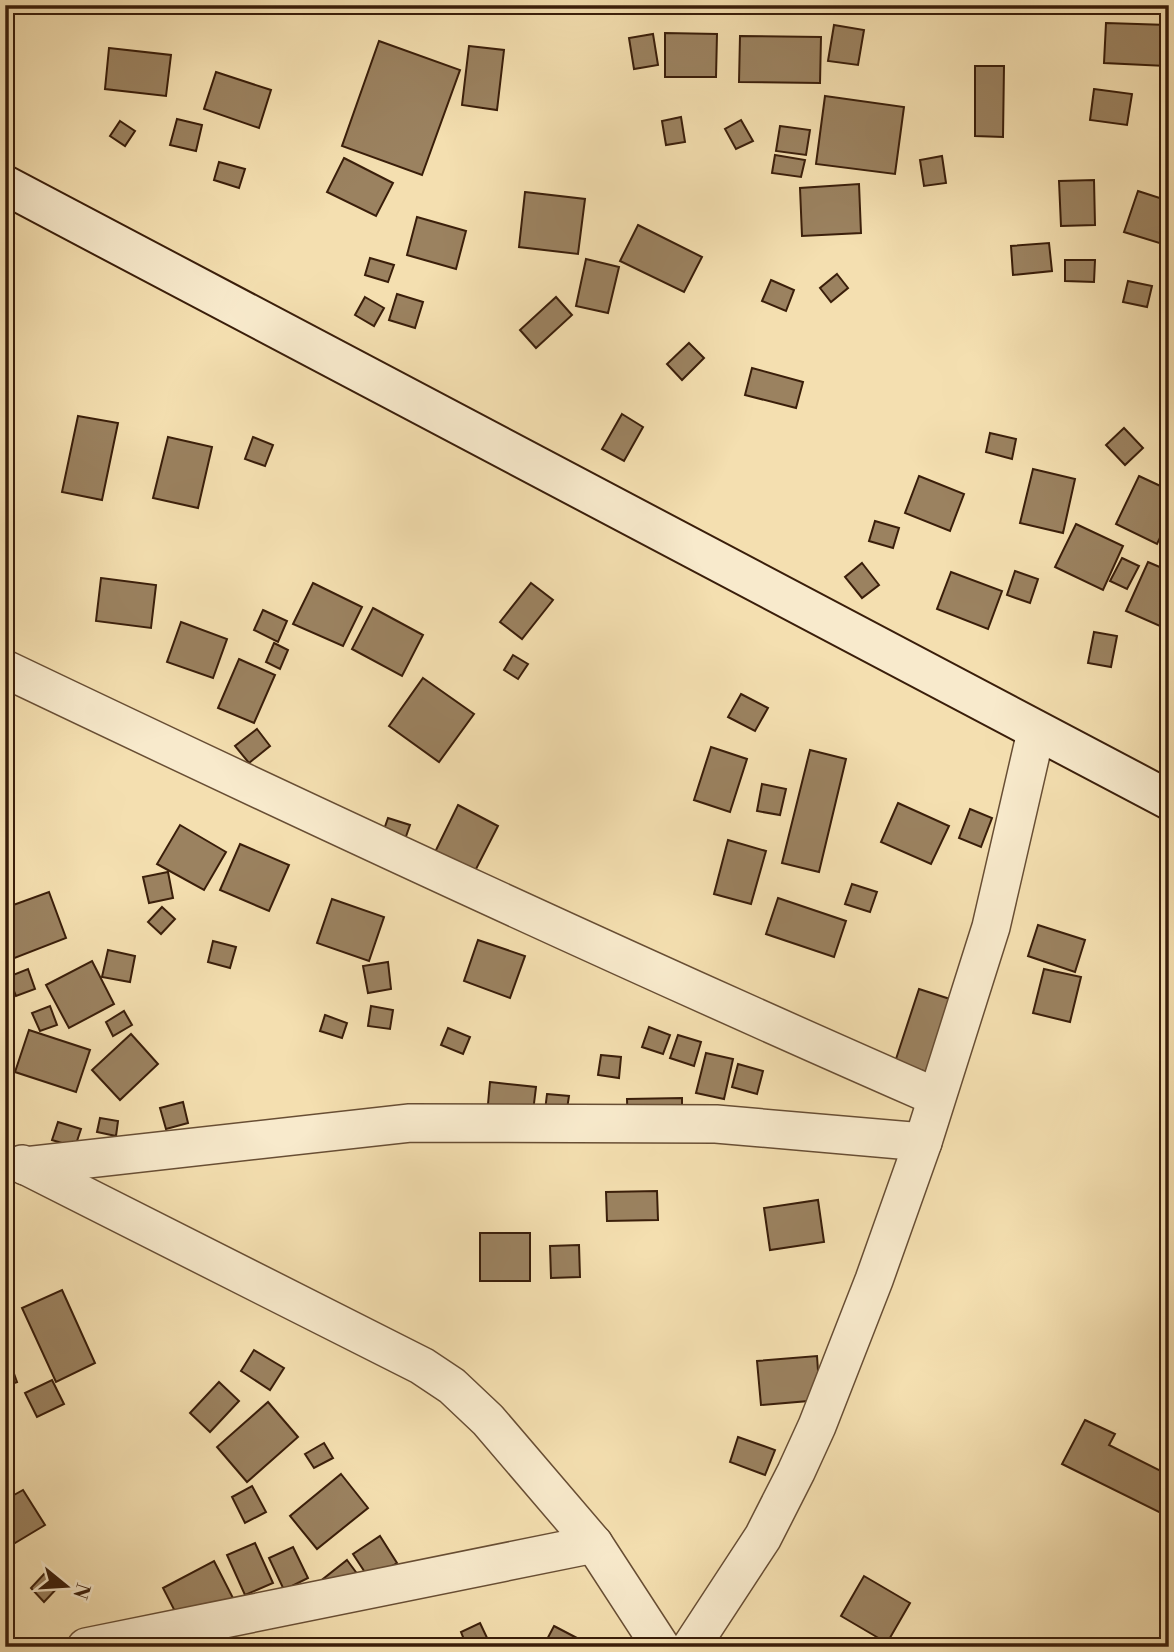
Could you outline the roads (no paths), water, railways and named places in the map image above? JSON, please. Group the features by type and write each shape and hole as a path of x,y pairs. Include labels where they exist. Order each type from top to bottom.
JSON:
{"street":[{"path":"5,185 1169,800"},
{"path":"5,668 235,779 698,992 936,1097"},
{"path":"691,1647 763,1537 802,1461 874,1280 923,1142 991,928 1036,732"},
{"path":"15,1161 410,1123 716,1124 923,1142"},
{"path":"15,1161 422,1366 442,1379 488,1420 594,1544 661,1647"},
{"path":"86,1647 594,1544"}]}
